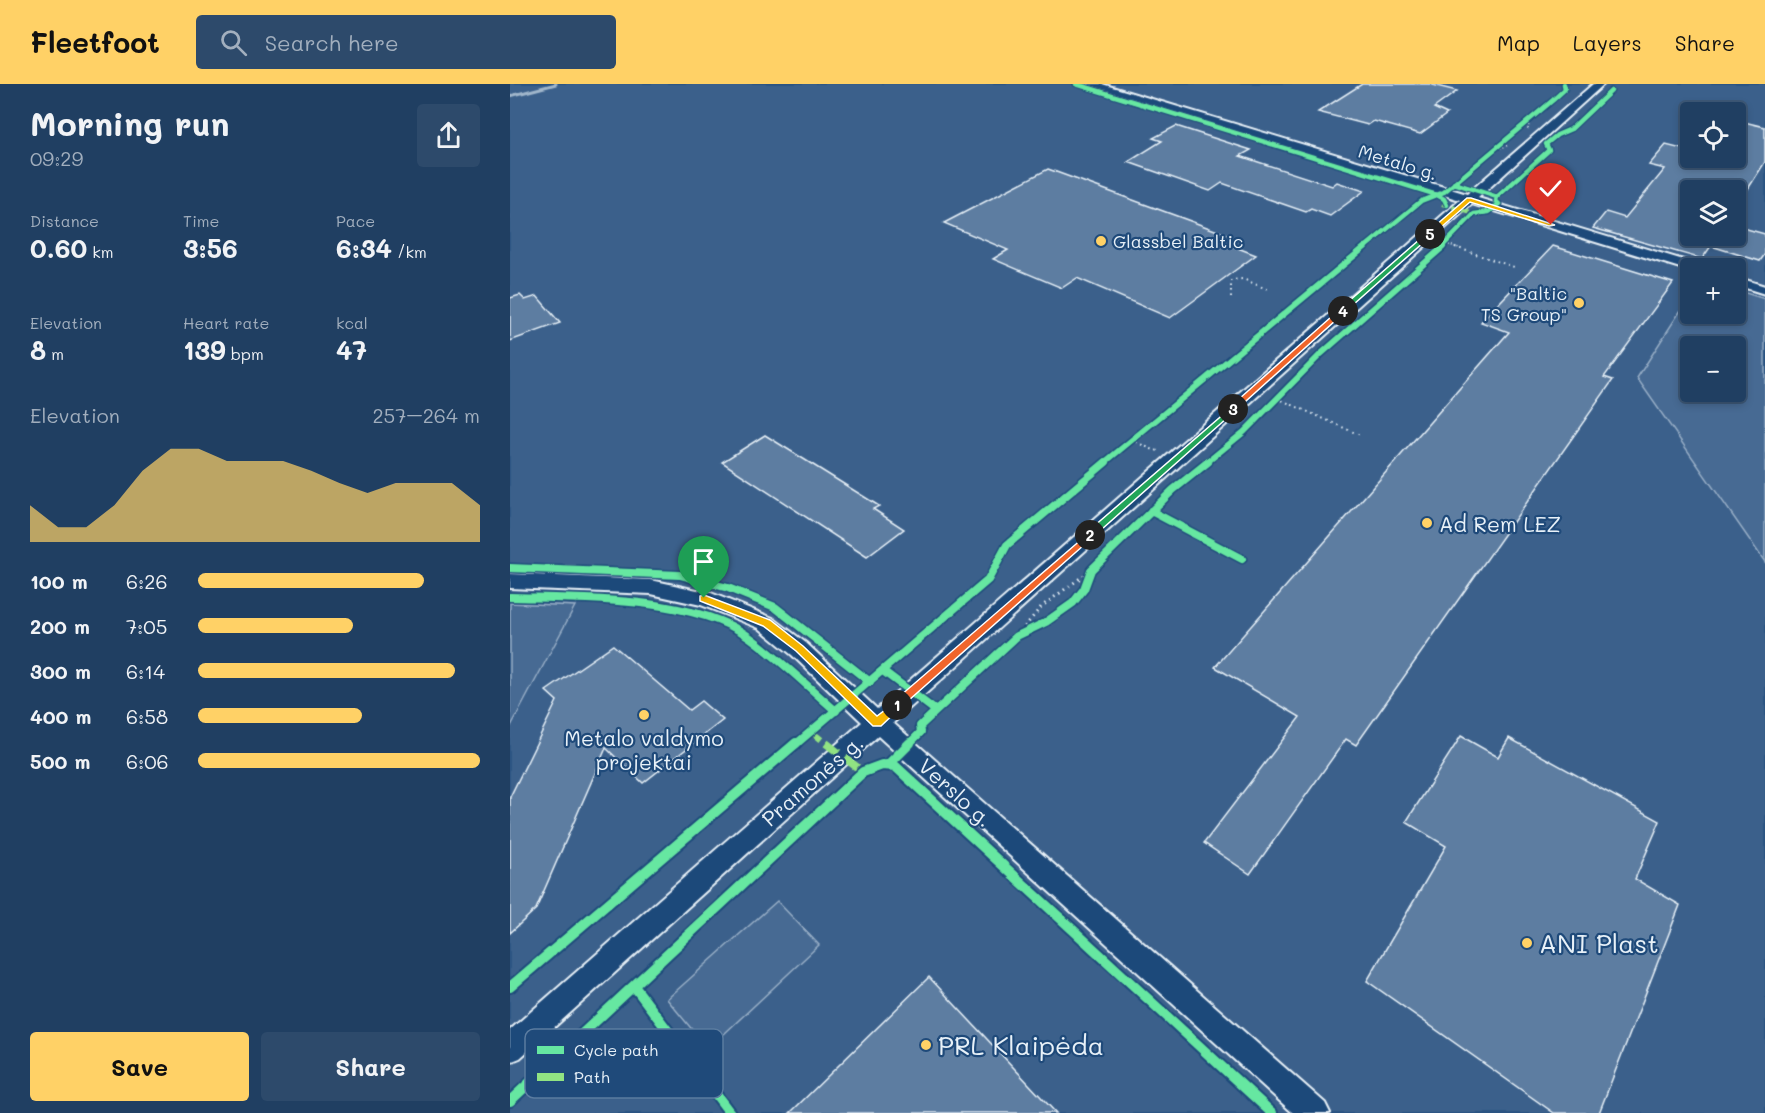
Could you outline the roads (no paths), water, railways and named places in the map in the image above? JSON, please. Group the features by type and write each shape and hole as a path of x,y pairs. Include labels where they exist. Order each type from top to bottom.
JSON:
{"street":[{"name":"Metalo g.","path":"1092,84 1680,263"},
{"name":"Pramonės g.","path":"531,1029 1599,84"},
{"path":"1746,284 1765,290"},
{"name":"Verslo g.","path":"510,582 651,587 704,598 766,623 799,649 877,722 1315,1113"},
{"name":"Pramonės g.","path":"510,1048 525,1035"}],"waterway":[{"path":"510,96 556,84"}],"place":[{"name":"Glassbel Baltic","path":"1101,241"},
{"name":"\"Baltic TS Group\"","path":"1579,303"},
{"name":"Ad Rem LEZ","path":"1427,523"},
{"name":"Metalo valdymo projektai","path":"644,715"},
{"name":"ANI Plast","path":"1527,943"},
{"name":"PRL Klaipėda","path":"926,1045"}]}
